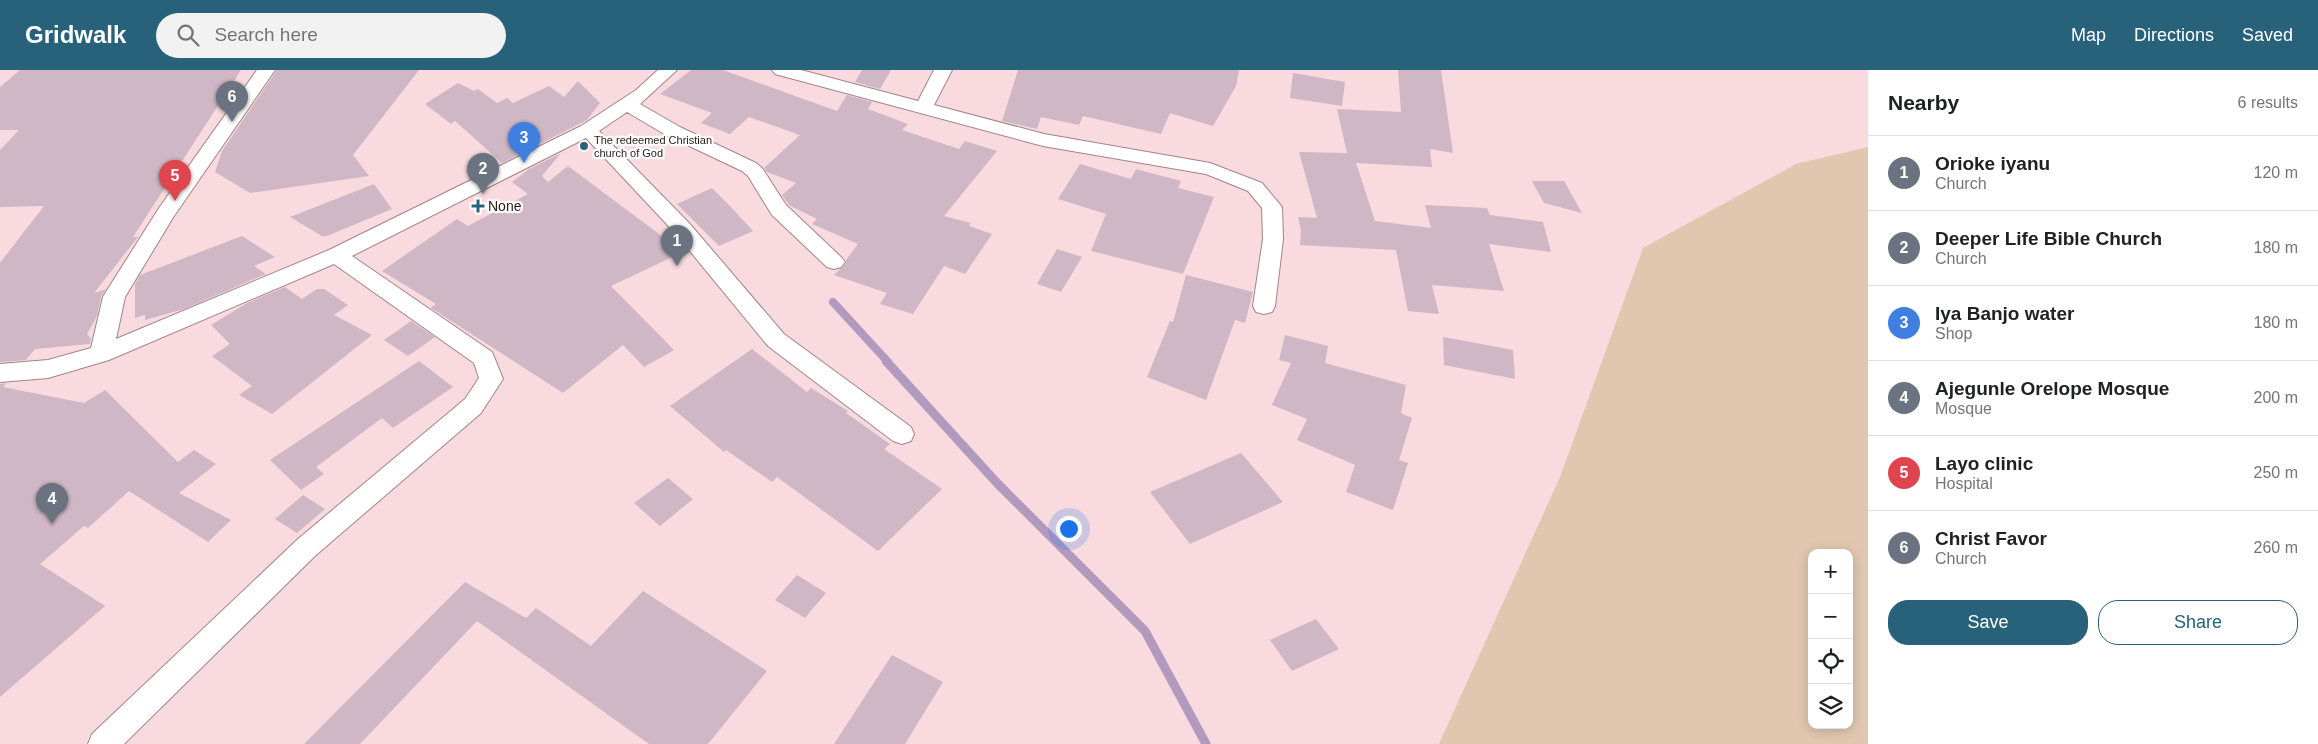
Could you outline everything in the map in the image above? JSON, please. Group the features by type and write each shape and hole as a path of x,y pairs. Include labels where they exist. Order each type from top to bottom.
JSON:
{"street":[{"path":"101,354 114,297 166,213 266,70"},
{"path":"0,372 48,369 101,354 336,255 588,130 642,94 668,70"},
{"path":"781,70 1044,140 1210,170 1255,187 1272,207 1273,239 1264,306"},
{"path":"923,108 943,70"},
{"path":"627,104 672,131 749,167 755,172 779,210 834,262"},
{"path":"588,130 682,228 776,340 902,434"},
{"path":"103,744 307,547 473,406 491,379 484,358 336,255"}],"shaded area":[{"path":"1868,147 1868,744 1439,744 1560,477 1643,248 1796,164"}],"building":[{"path":"20,70 241,70 133,237 138,237 94,293 106,289 101,297 97,316 87,334 91,339 90,344 35,349 26,360 0,362 0,263 44,206 0,207 0,150 19,130 0,130 0,87"},
{"path":"277,70 419,70 353,155 369,176 250,193 215,172 222,151"},
{"path":"691,70 723,70 837,111 847,95 872,102 868,109 908,124 902,130 959,149 965,141 997,151 944,216 971,223 969,226 992,234 965,274 944,266 913,314 880,304 887,293 834,275 846,263 846,260 858,244 812,224 817,219 789,205 782,195 796,183 767,172 764,168 800,135 749,117 730,134 701,123 712,113 660,94"},
{"path":"862,70 891,70 880,89 855,82"},
{"path":"1018,70 1239,70 1236,86 1213,126 1170,113 1161,134 1083,116 1079,125 1041,117 1037,129 1002,121"},
{"path":"1398,70 1441,70 1453,153 1430,149 1432,167 1356,163 1375,221 1431,228 1425,205 1487,208 1490,215 1543,222 1551,252 1489,244 1504,291 1432,285 1439,314 1408,311 1396,250 1300,245 1301,230 1298,217 1317,218 1299,152 1347,153 1337,109 1401,112"},
{"path":"1293,73 1345,82 1342,106 1290,98"},
{"path":"578,81 600,103 587,120 502,163 455,121 451,124 425,104 458,83 474,91 478,89 497,103 507,98 513,103 549,86 564,97"},
{"path":"561,153 542,176 548,182 568,166 683,252 611,286 674,350 644,367 623,345 563,393 431,308 436,304 382,271 457,219 468,226 528,194 512,182 529,169"},
{"path":"1080,164 1131,179 1136,169 1181,181 1178,188 1214,197 1183,274 1091,251 1106,214 1058,199"},
{"path":"1532,181 1564,181 1582,213 1544,203"},
{"path":"374,184 392,209 327,236 322,236 290,217"},
{"path":"712,188 753,231 719,246 677,204"},
{"path":"242,236 275,257 254,266 266,274 184,309 145,320 145,315 135,318 135,284 140,275"},
{"path":"1057,249 1082,257 1061,292 1037,284"},
{"path":"1186,275 1253,292 1245,323 1235,320 1206,400 1147,377 1170,321 1173,322"},
{"path":"285,287 302,299 317,289 324,289 348,305 334,315 372,335 272,414 239,395 252,386 212,356 230,344 211,325 247,303"},
{"path":"411,321 435,337 408,356 384,340"},
{"path":"1285,335 1328,346 1325,363 1406,385 1401,413 1412,418 1399,460 1408,463 1393,510 1346,492 1355,465 1297,440 1307,419 1272,405 1291,363 1279,360"},
{"path":"1443,337 1513,350 1515,379 1444,365"},
{"path":"752,349 807,392 811,388 848,411 846,413 890,444 884,449 942,489 878,551 777,477 772,482 726,450 724,452 670,406"},
{"path":"419,361 453,387 393,428 382,418 316,467 324,474 301,490 270,460"},
{"path":"6,383 3,387 84,403 105,390 178,462 194,450 216,464 179,493 231,520 208,542 129,491 88,528 84,526 40,564 105,606 0,697 0,384"},
{"path":"1241,453 1283,502 1190,544 1150,492"},
{"path":"668,478 693,499 660,526 634,503"},
{"path":"303,495 325,509 297,533 275,519"},
{"path":"797,575 826,593 805,618 775,600"},
{"path":"465,582 526,618 536,608 591,646 643,591 767,671 708,744 649,744 477,621 360,744 304,744"},
{"path":"1316,619 1339,649 1292,671 1270,640"},
{"path":"892,655 943,682 905,744 834,744"}],"waterway":[{"path":"833,302 888,362"},
{"path":"886,361 997,483 1145,631 1206,744"}],"place":[{"name":"Christ Favor","path":"232,122"},
{"name":"The redeemed Christian church of God","path":"584,146"},
{"name":"Iya Banjo water","path":"524,163"},
{"name":"Deeper Life Bible Church","path":"483,194"},
{"name":"Layo clinic","path":"175,201"},
{"name":"None","path":"478,206"},
{"name":"Orioke iyanu","path":"677,266"},
{"name":"Ajegunle Orelope Mosque","path":"52,524"}]}
